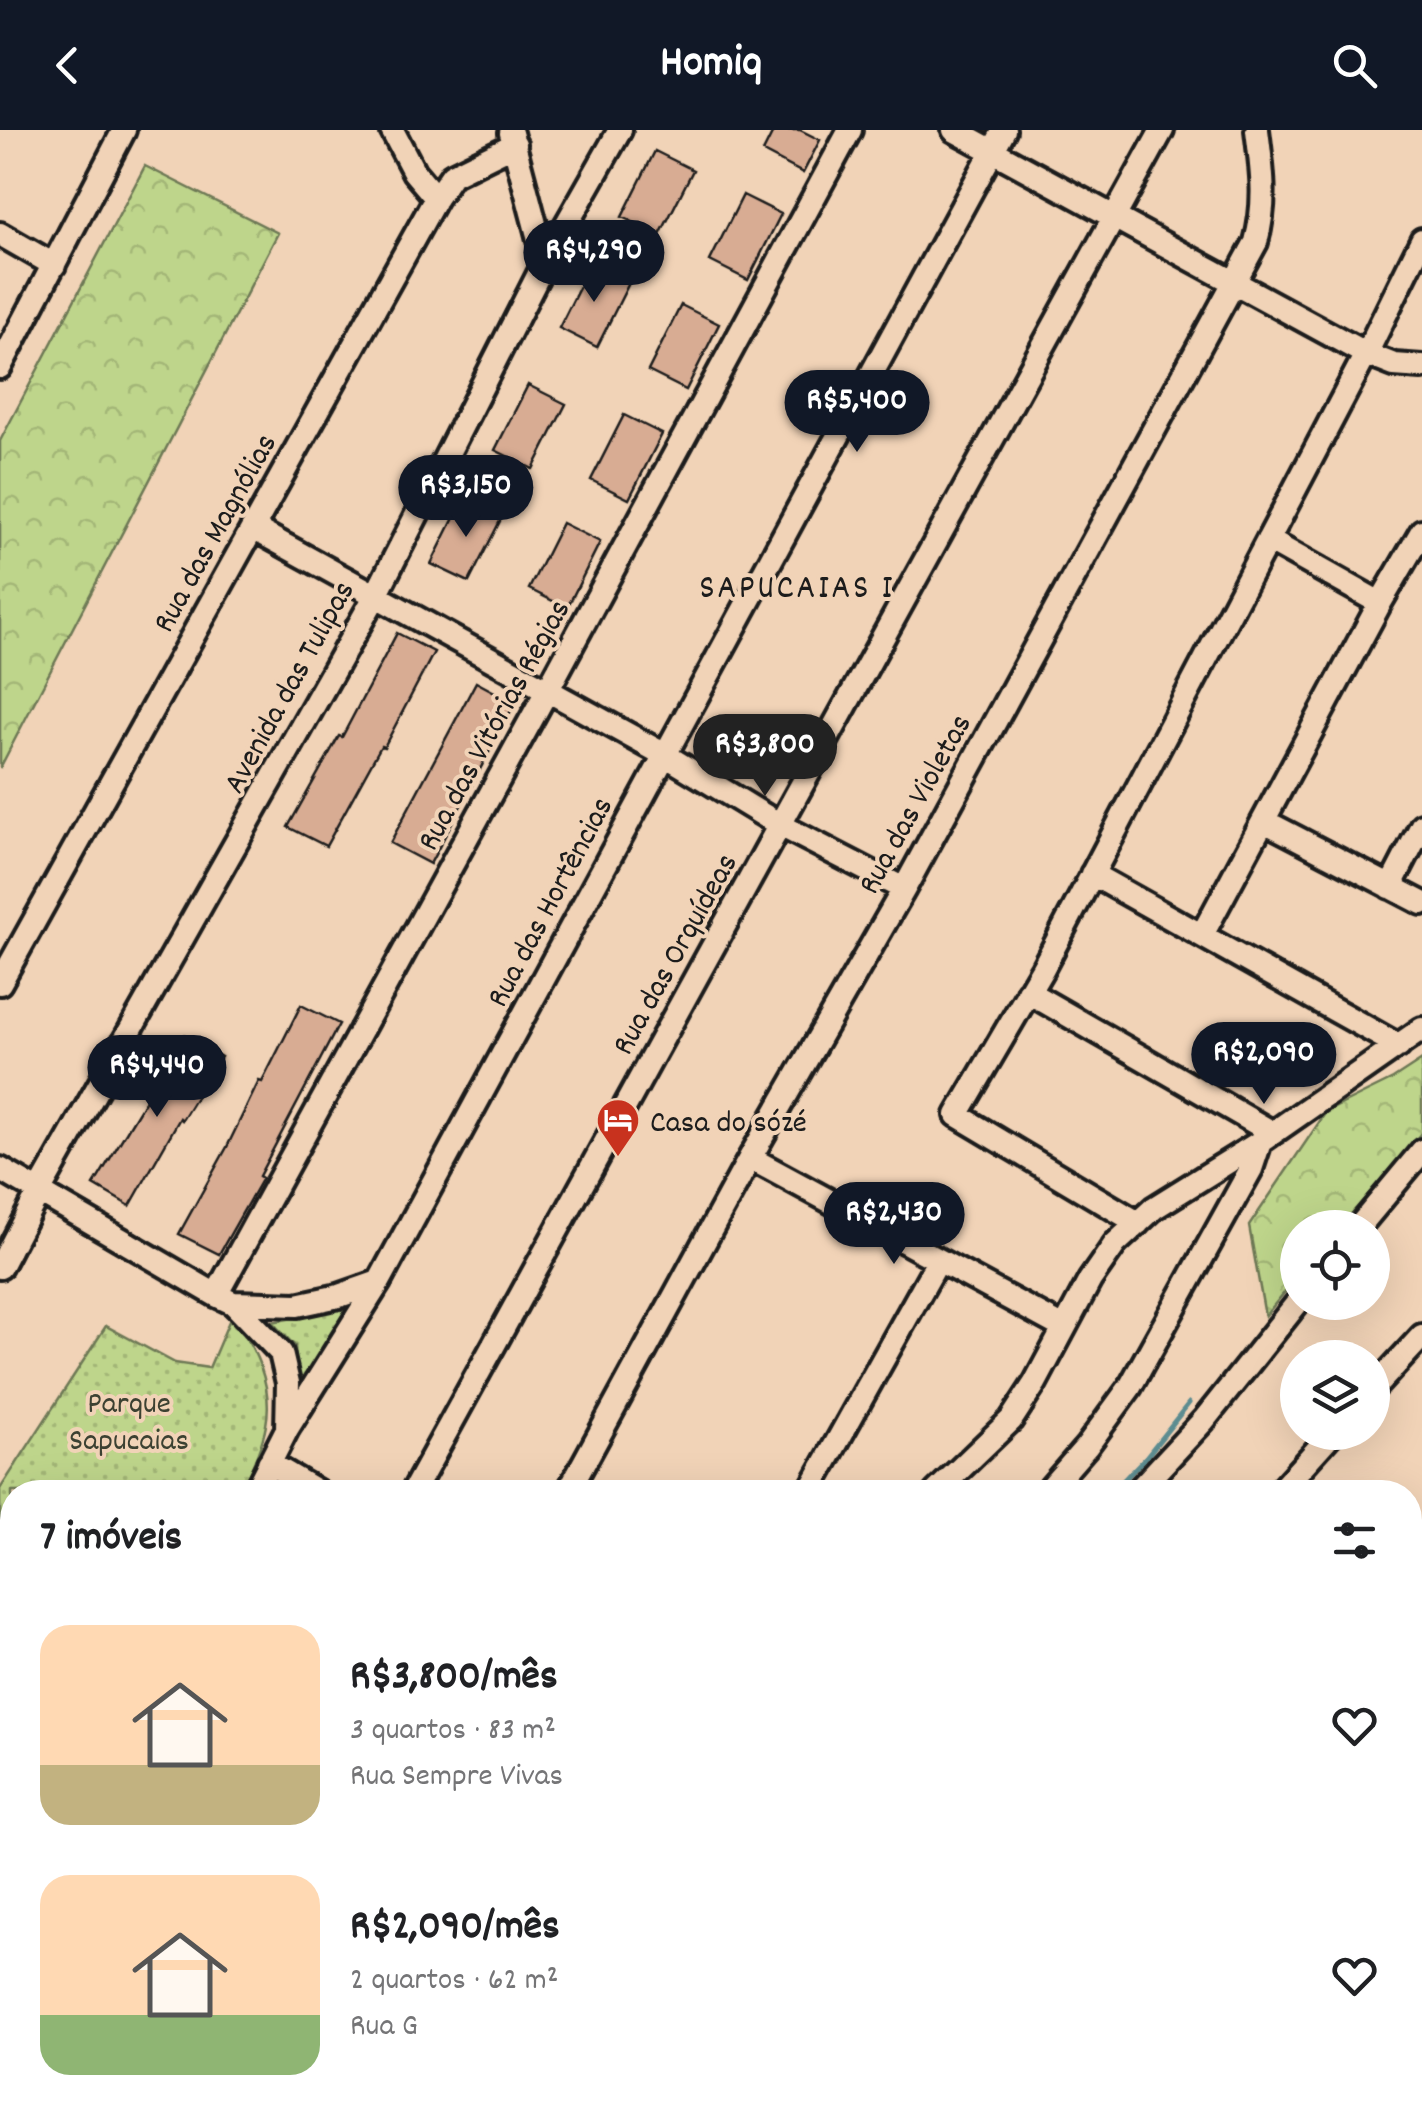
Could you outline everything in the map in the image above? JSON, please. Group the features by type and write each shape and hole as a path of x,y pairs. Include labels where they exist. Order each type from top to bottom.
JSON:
{"street":[{"path":"392,130 414,172 436,198"},
{"name":"Avenida das Tulipas","path":"0,1267 376,595 546,262 620,130"},
{"name":"Rua das Vitórias Régias","path":"224,1299 850,130"},
{"path":"954,130 1366,354 1394,365 1422,367"},
{"name":"Rua das Hortências","path":"261,1480 286,1429 379,1282 1004,130"},
{"name":"Rua das Orquídeas","path":"421,1480 1162,130"},
{"name":"Rua das Violetas","path":"575,1480 750,1158 904,889 1256,242 1263,218 1264,191 1257,130"},
{"path":"0,368 117,133"},
{"path":"512,137 546,262"},
{"name":"Rua das Magnólias","path":"0,983 436,198 452,176 512,137"},
{"path":"0,234 54,265"},
{"path":"1138,1223 956,1115 1092,874 1422,240"},
{"path":"253,528 665,755 780,825 904,889"},
{"path":"1202,935 1422,530"},
{"path":"1268,540 1380,602"},
{"path":"1264,821 1422,904"},
{"path":"1390,886 1422,826"},
{"path":"1092,874 1399,1046"},
{"path":"1028,992 1266,1138"},
{"path":"948,1480 1011,1420 1115,1244 1154,1208 1266,1138 1422,1029"},
{"path":"1057,1480 1130,1387 1266,1138"},
{"path":"1373,1210 1422,1151"},
{"path":"750,1158 1064,1328"},
{"path":"0,1168 224,1299 281,1353 288,1384 286,1429"},
{"path":"816,1480 938,1260"},
{"path":"224,1299 297,1305 379,1282"},
{"path":"1148,1480 1204,1420 1284,1320"},
{"path":"1390,1371 1422,1336"},
{"path":"1289,1480 1317,1450"},
{"path":"270,1463 298,1480"}],"green space":[{"path":"145,166 278,233 0,768 0,441"},
{"path":"1422,1060 1422,1132 1355,1210 1280,1210 1280,1298 1265,1316 1249,1226 1326,1112"},
{"path":"356,1306 298,1390 295,1346 272,1322"},
{"name":"Parque Sapucaias","path":"232,1314 255,1353 267,1395 264,1434 246,1480 6,1480 106,1326 175,1363 209,1368"}],"building":[{"path":"774,130 800,130 820,140 803,173 763,152"},
{"path":"655,151 693,170 660,235 622,217"},
{"path":"743,195 781,214 748,280 710,261"},
{"path":"592,262 630,281 597,347 559,328"},
{"path":"681,305 719,324 686,390 648,371"},
{"path":"528,385 566,404 533,469 495,450"},
{"path":"624,415 662,434 629,499 591,480"},
{"path":"464,498 502,517 469,582 431,564"},
{"path":"562,523 600,542 567,608 529,589"},
{"path":"397,633 434,652 326,846 288,827"},
{"path":"476,682 515,703 430,864 390,843"},
{"path":"301,1005 339,1024 219,1254 179,1234"},
{"path":"185,1035 221,1057 180,1118 130,1206 94,1185"}],"waterway":[{"path":"1124,1480 1189,1403"}],"place":[{"name":"Casa do sózé","path":"618,1158"}],"district":[{"name":"SAPUCAIAS I","path":"797,585"}]}
